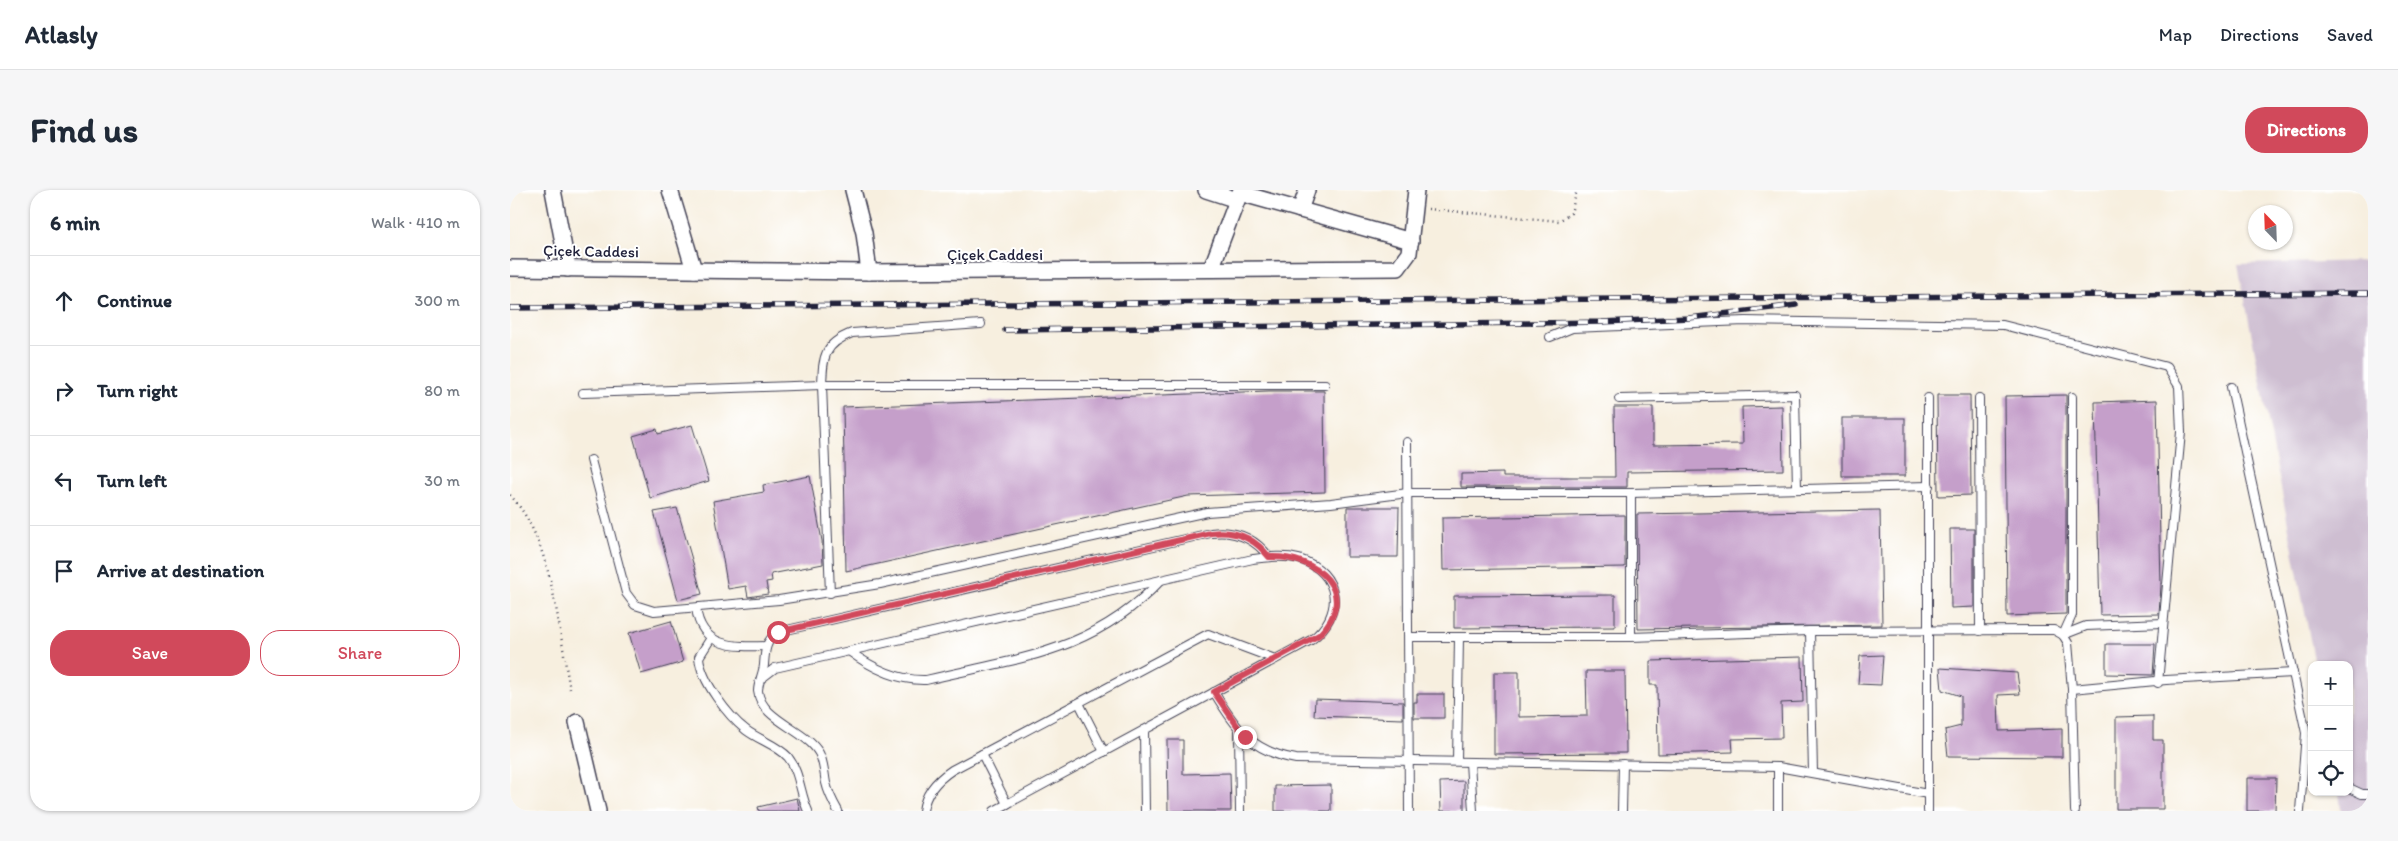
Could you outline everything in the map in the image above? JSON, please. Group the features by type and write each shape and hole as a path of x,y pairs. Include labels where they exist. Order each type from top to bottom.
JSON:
{"street":[{"path":"552,190 568,269"},
{"path":"670,190 694,270"},
{"path":"853,190 864,233 869,272"},
{"path":"1206,190 1239,194 1411,241"},
{"path":"1300,210 1307,190"},
{"name":"Çiçek Caddesi","path":"510,268 869,272 1398,268 1409,253 1416,190"},
{"path":"1211,269 1239,194"},
{"path":"576,722 598,811"}],"lane":[{"path":"1550,337 1572,328 1745,321 2003,325 2167,368 2179,386 2181,432 2158,682"},
{"path":"830,593 822,385 823,358 826,352 835,341 852,333 981,324"},
{"path":"583,393 822,385 1326,385"},
{"path":"2231,387 2306,733 2300,811"},
{"path":"1619,399 1794,394 1797,488"},
{"path":"2063,634 2072,615 2072,397"},
{"path":"1928,398 1928,811"},
{"path":"1979,398 1980,631"},
{"path":"1407,442 1410,637 1409,811"},
{"path":"591,460 628,598 636,605 648,611 696,608 830,593 1207,512 1331,503 1408,493 1631,493 1928,486"},
{"path":"1631,493 1631,638"},
{"path":"838,811 826,785 823,765 818,752 799,733 773,716 762,702 758,688 762,678 766,646 773,636 785,630 1211,533 1230,532 1240,534 1256,543 1269,557"},
{"path":"762,678 775,668 1269,557 1291,557 1314,566 1329,580 1334,599 1332,614 1325,628 1311,640 994,811"},
{"path":"849,651 888,674 908,679 926,680 1046,652 1080,640 1125,614 1161,580"},
{"path":"696,608 700,625 711,638 725,644 766,646"},
{"path":"2063,634 2086,626 2163,623"},
{"path":"1410,637 1631,638 1810,631 2054,630 2063,634 2068,643 2072,690 2075,811"},
{"path":"1810,631 1813,773"},
{"path":"923,811 927,796 936,783 952,770 1208,634 1275,660"},
{"path":"1457,761 1459,637"},
{"path":"711,638 699,657 703,674 721,703 736,721 789,759 796,771 808,811"},
{"path":"2072,690 2293,673"},
{"path":"1214,692 1239,729 1257,747 1284,757 1778,767 1928,794"},
{"path":"1079,703 1104,752"},
{"path":"1239,729 1240,811"},
{"path":"1144,730 1145,811"},
{"path":"982,754 1007,804"},
{"path":"1470,762 1473,811"},
{"path":"1622,764 1622,811"},
{"path":"1778,767 1778,811"},
{"path":"2303,768 2308,770"},
{"path":"2353,790 2362,794 2368,794"}],"path":[{"path":"1414,208 1559,221 1571,213 1577,190"},
{"path":"510,495 531,523 542,547 570,689"}],"shaded area":[{"path":"2368,261 2368,811 2341,811 2339,796 2353,796 2353,661 2314,661 2238,264"}],"building":[{"path":"1269,391 1324,391 1325,492 1188,496 846,571 843,407"},
{"path":"1937,395 1970,395 1971,495 1938,496"},
{"path":"2066,395 2066,614 2007,616 2005,396"},
{"path":"2157,400 2161,586 2159,614 2100,615 2095,402"},
{"path":"1782,406 1783,470 1627,472 1627,487 1461,487 1461,474 1503,473 1503,477 1615,477 1614,407 1653,407 1653,445 1743,444 1742,407"},
{"path":"1842,418 1905,418 1905,476 1842,476"},
{"path":"692,425 709,481 650,498 633,436 657,429 658,434"},
{"path":"810,476 822,541 823,564 771,574 772,581 766,582 768,594 748,597 746,586 728,589 713,501 764,492 763,485"},
{"path":"1347,507 1399,507 1398,557 1347,557"},
{"path":"677,508 702,594 678,600 654,512"},
{"path":"1880,510 1882,625 1638,629 1637,514"},
{"path":"1625,515 1625,567 1443,570 1442,518"},
{"path":"1950,529 1974,529 1974,607 1951,608"},
{"path":"1615,595 1615,627 1454,628 1454,596"},
{"path":"671,621 683,662 641,674 629,633"},
{"path":"2106,644 2155,644 2153,675 2106,674"},
{"path":"1883,655 1881,685 1858,684 1860,656"},
{"path":"1802,657 1803,702 1781,703 1782,738 1732,739 1733,752 1658,754 1657,685 1650,685 1650,661"},
{"path":"1940,668 2017,673 2020,694 1998,695 1999,731 2062,729 2062,757 1948,756 1945,730 1961,726 1961,696 1942,690"},
{"path":"1586,671 1625,671 1626,753 1494,754 1494,672 1519,672 1519,717 1587,716"},
{"path":"1417,694 1444,694 1444,718 1414,718 1414,702 1417,702"},
{"path":"1315,699 1403,702 1403,719 1314,716"},
{"path":"2153,716 2153,740 2163,740 2163,809 2116,809 2116,717"},
{"path":"1167,740 1183,740 1183,774 1230,773 1231,811 1168,811"},
{"path":"2247,778 2276,778 2275,811 2247,811"},
{"path":"1464,781 1464,811 1441,811 1440,782"},
{"path":"1331,785 1331,811 1275,811 1275,786"},
{"path":"797,798 800,811 759,811 758,807"}],"railway":[{"path":"510,308 2368,293"},
{"path":"1005,330 1602,322 1689,318 1796,305"}],"route":[{"path":"778,632 1211,533 1230,532 1240,534 1256,543 1269,557 1291,557 1308,562 1325,575 1334,593 1334,607 1330,621 1319,635 1214,692 1222,707 1245,737"}]}
